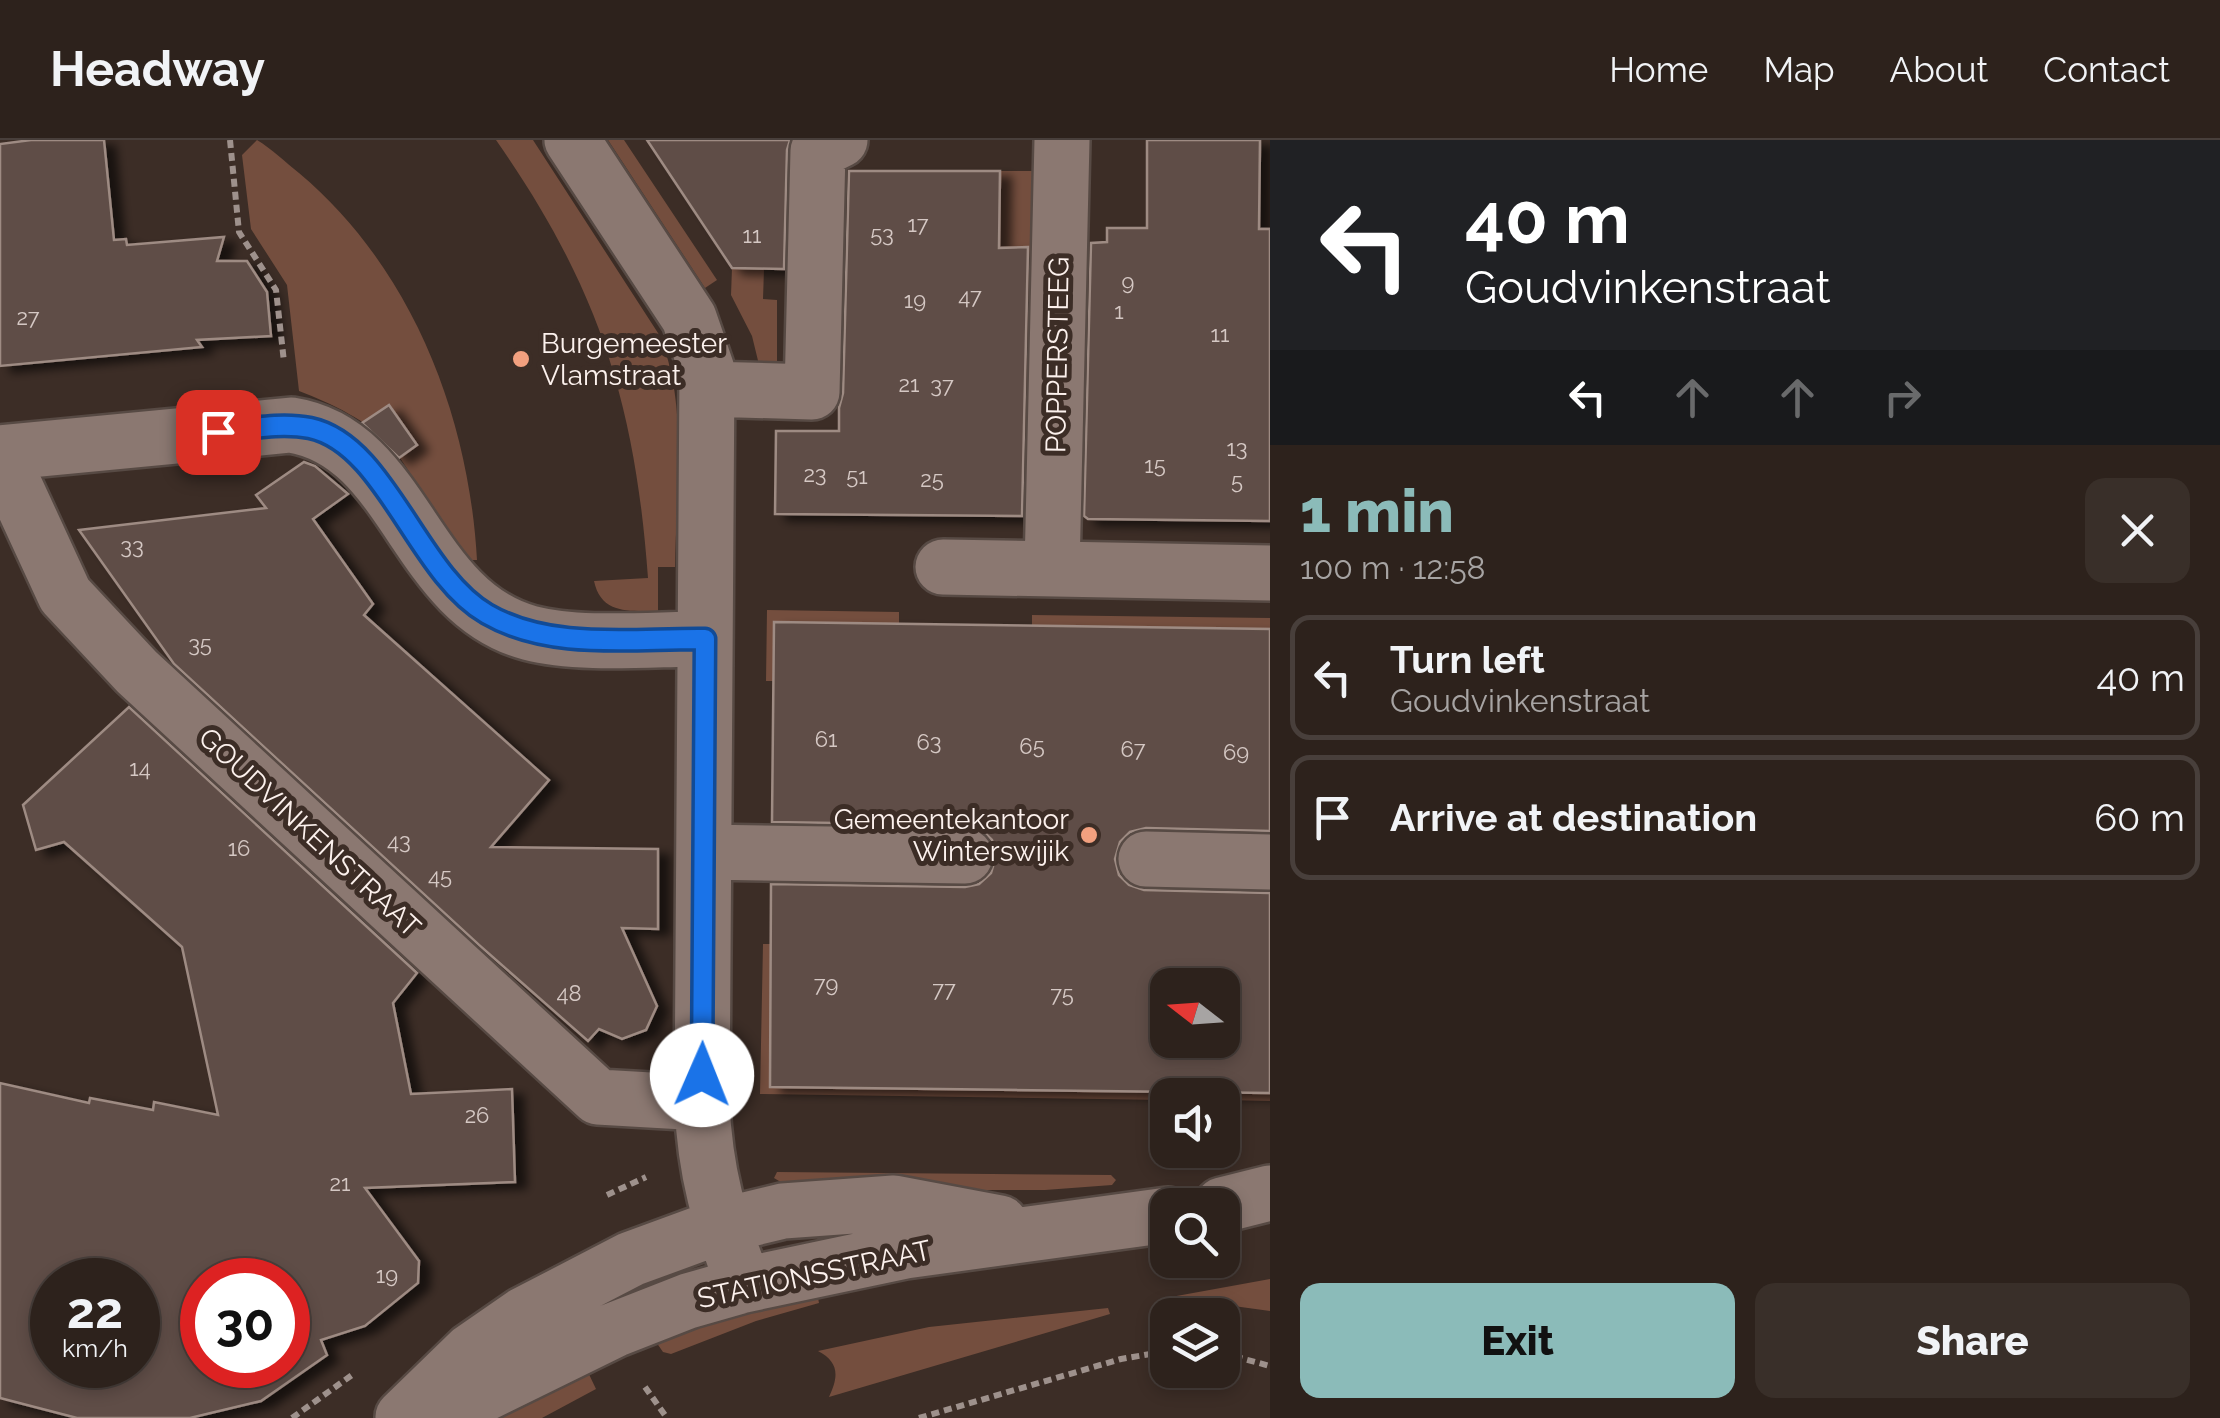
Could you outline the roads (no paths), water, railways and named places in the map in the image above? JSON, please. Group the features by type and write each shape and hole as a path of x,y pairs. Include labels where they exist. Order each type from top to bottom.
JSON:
{"street":[{"path":"572,140 689,318 707,370 702,1103 706,1165 721,1226 744,1285"},
{"path":"707,389 812,392 818,151 840,140"},
{"name":"POPPERSTEEG","path":"1052,569 1062,140"},
{"name":"GOUDVINKENSTRAAT","path":"702,1103 598,1096 152,686 66,595 0,454 291,425 315,429 362,458 439,570 461,594 494,618 530,633 567,638 705,639"},
{"path":"943,567 1270,573"},
{"path":"704,852 965,856"},
{"path":"1146,860 1270,862"},
{"path":"1240,1200 1270,1193"},
{"name":"STATIONSSTRAAT","path":"402,1418 470,1351 523,1315 631,1259 721,1226 784,1211 894,1203 1038,1230"},
{"name":"STATIONSSTRAAT","path":"436,1418 614,1330 688,1301 744,1285 905,1251 1150,1216"}],"place":[{"name":"Burgemeester Vlamstraat","path":"521,359"},
{"name":"Gemeentekantoor Winterswijik","path":"1089,835"}]}
